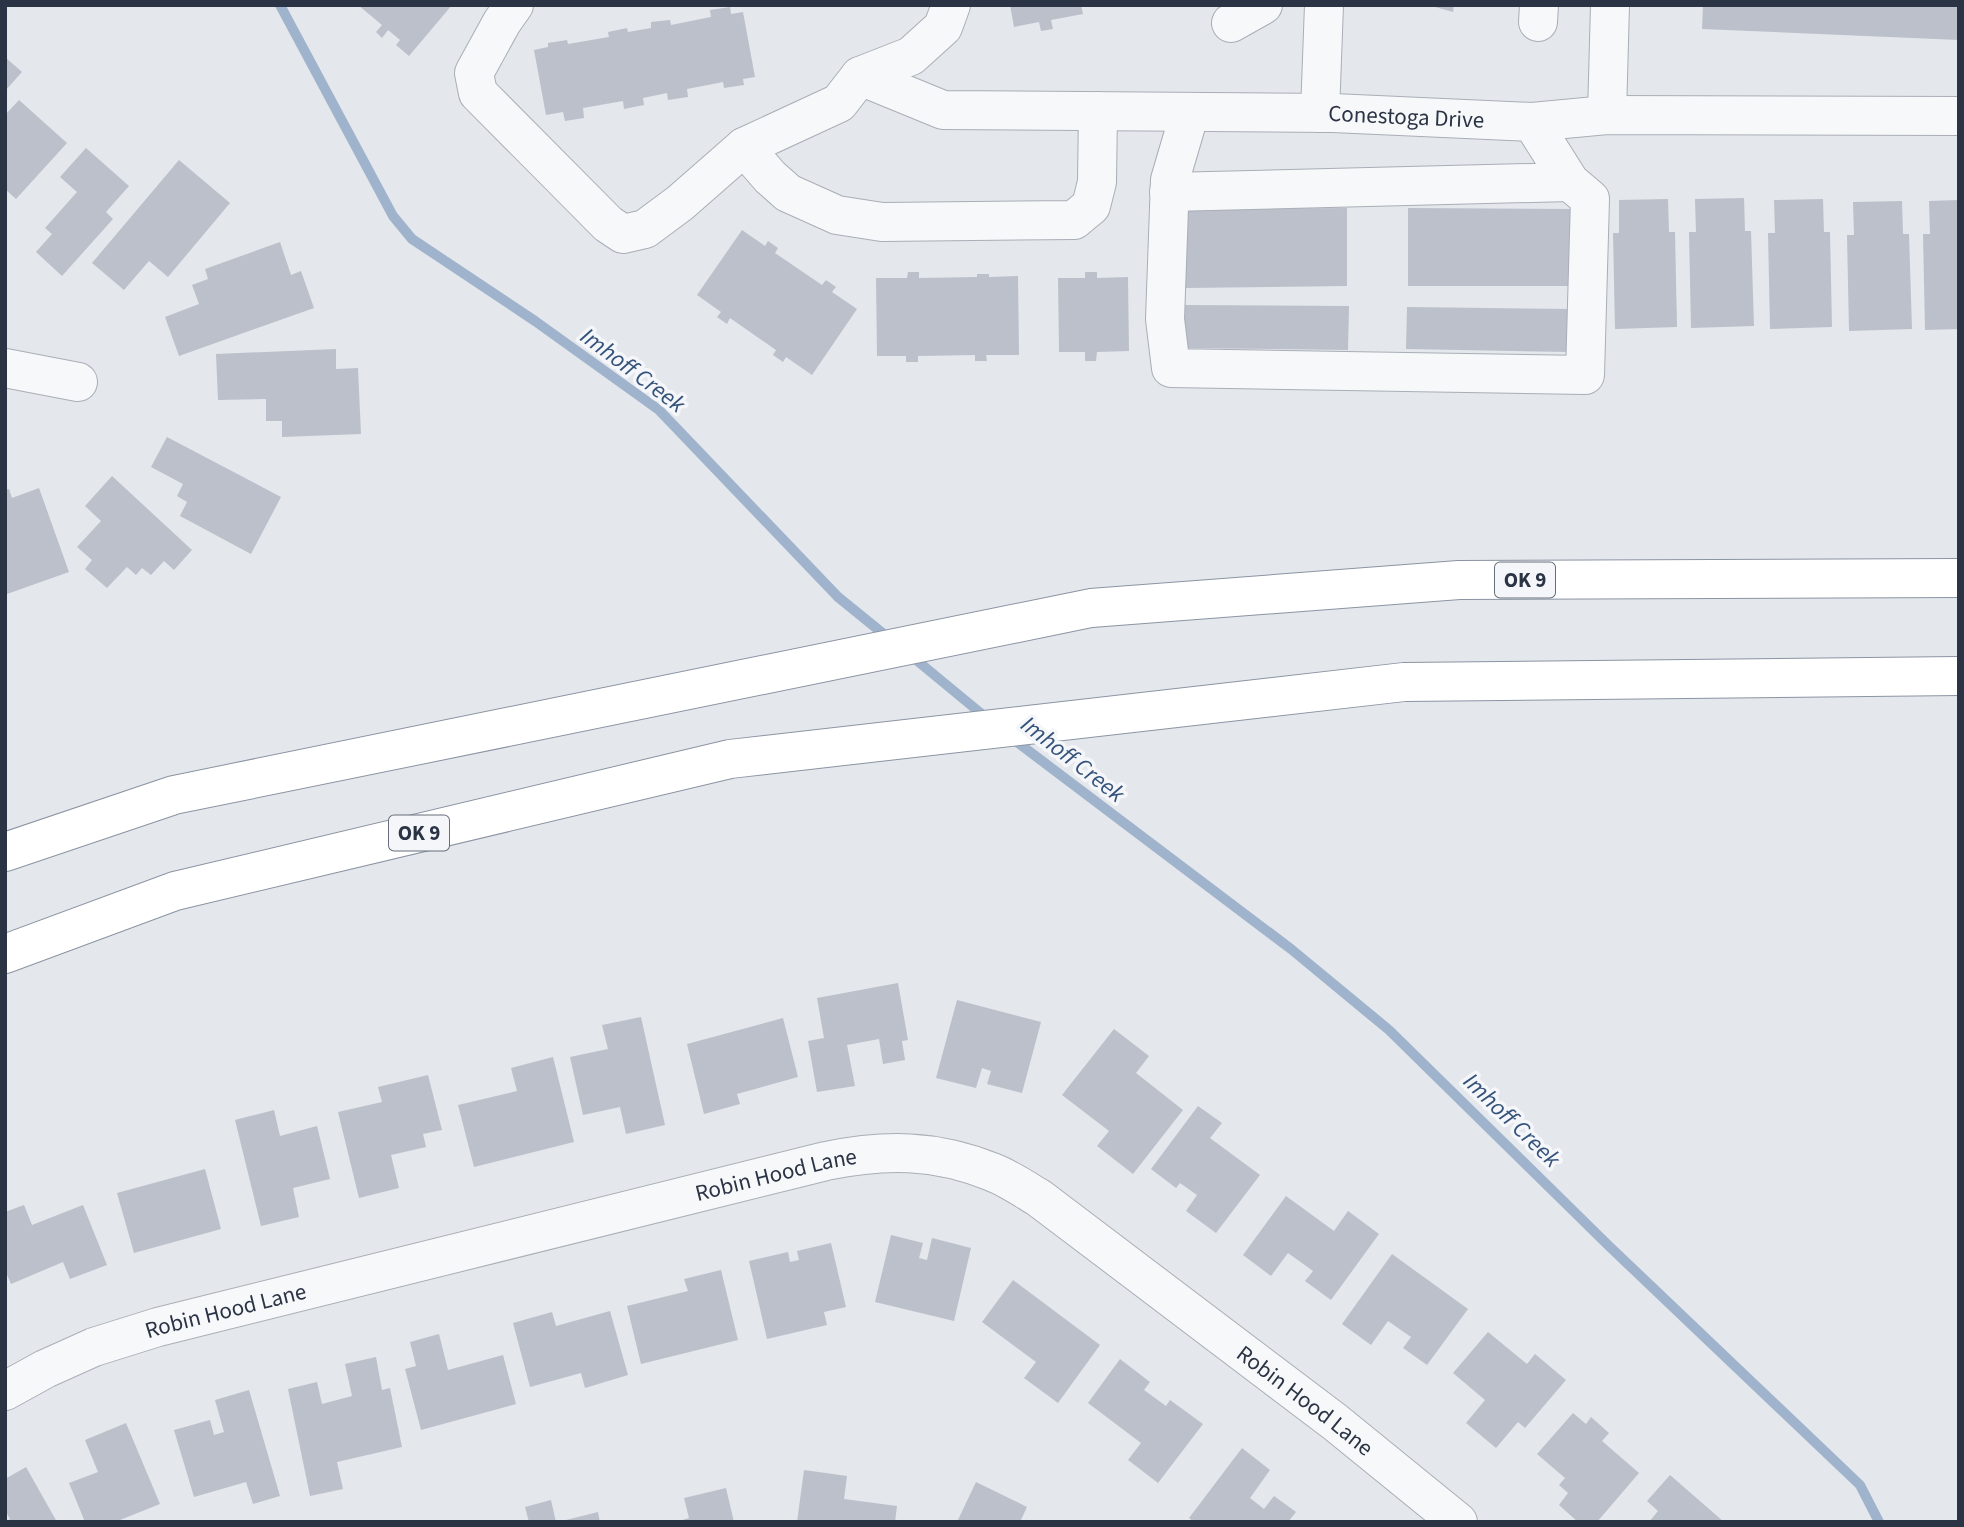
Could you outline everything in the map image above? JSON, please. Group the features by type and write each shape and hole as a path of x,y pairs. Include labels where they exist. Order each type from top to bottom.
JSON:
{"highway":[{"name":"OK 9","path":"5,852 174,794 1091,608 1459,580 1959,578"},
{"name":"OK 9","path":"5,954 175,891 730,759 1404,682 1959,676"}],"street":[{"path":"514,5 474,73 478,93 607,224 623,234 645,229 680,203 744,147 839,103 860,76 911,56 943,27 951,5"},
{"path":"1231,23 1263,5"},
{"path":"1320,113 1324,5"},
{"path":"1607,115 1610,5"},
{"name":"Conestoga Drive","path":"860,76 943,110 1320,113 1532,122 1607,115 1959,116"},
{"path":"744,147 788,193 837,215 882,222 1074,220 1091,206 1097,182 1098,111"},
{"path":"1190,111 1169,192 1165,319 1171,368 1585,375 1590,199 1570,183 1532,122"},
{"path":"1169,192 1570,183"},
{"path":"5,368 78,382"},
{"name":"Robin Hood Lane","path":"5,1391 93,1347 158,1327 826,1161 863,1153 911,1153 962,1162 994,1172 1040,1198 1335,1422 1458,1522"}],"building":[{"path":"358,5 452,5 409,56 396,45 400,40 388,30 382,38 376,32 382,25"},
{"path":"1010,5 1081,5 1083,14 1051,20 1053,29 1041,31 1039,22 1014,27"},
{"path":"1428,5 1454,5 1453,12"},
{"path":"1703,5 1959,5 1959,40 1702,29"},
{"path":"730,7 731,14 743,12 755,77 743,79 744,85 724,88 723,82 687,89 688,97 668,100 667,93 643,98 644,105 624,109 623,101 583,108 584,118 565,121 563,112 546,115 534,50 548,47 548,43 567,40 568,44 609,37 608,32 627,28 628,32 651,28 651,22 670,20 671,25 711,17 710,10"},
{"path":"5,57 22,72 5,91"},
{"path":"19,100 67,143 16,199 5,189 5,115"},
{"path":"86,148 129,186 106,212 113,219 62,276 36,252 52,234 45,228 77,192 60,177"},
{"path":"179,160 230,203 168,277 149,261 124,290 92,263"},
{"path":"1744,198 1745,231 1751,231 1754,326 1691,328 1689,232 1696,232 1695,199"},
{"path":"1668,199 1669,232 1675,232 1677,327 1615,329 1613,233 1619,233 1619,200"},
{"path":"1823,199 1824,232 1830,232 1832,327 1770,329 1768,233 1775,233 1774,200"},
{"path":"1959,200 1959,329 1925,330 1923,234 1930,234 1929,201"},
{"path":"1902,201 1903,234 1909,234 1912,329 1849,331 1847,235 1854,235 1853,202"},
{"path":"1347,208 1347,286 1183,288 1183,209"},
{"path":"1408,208 1574,209 1573,286 1408,286"},
{"path":"742,230 765,246 768,241 778,248 775,253 822,285 826,280 836,287 832,292 857,309 812,375 786,357 783,362 773,355 776,350 730,318 727,324 717,317 721,312 697,295"},
{"path":"280,242 291,275 301,271 314,308 179,356 165,317 199,304 192,285 208,279 205,269"},
{"path":"908,272 919,272 919,278 977,277 977,274 989,274 989,277 1018,276 1019,355 986,355 987,361 975,361 975,355 918,356 918,362 906,362 906,356 877,356 876,278 907,278"},
{"path":"1085,272 1097,272 1097,278 1128,277 1129,351 1097,352 1096,361 1085,361 1085,352 1059,352 1058,278 1085,278"},
{"path":"1185,305 1349,306 1348,350 1184,348"},
{"path":"1407,307 1572,309 1571,352 1406,349"},
{"path":"336,349 336,369 358,368 361,434 282,437 282,421 266,421 266,399 218,400 216,354"},
{"path":"167,437 281,497 251,554 180,516 187,502 177,496 183,484 151,467"},
{"path":"112,476 192,550 174,570 164,561 151,575 142,568 136,575 127,567 107,588 85,569 92,560 77,547 101,521 85,506"},
{"path":"39,488 69,572 7,594 5,490 9,489 12,498"},
{"path":"898,983 908,1040 902,1041 905,1060 883,1064 879,1039 847,1045 855,1086 817,1092 808,1041 824,1038 817,998"},
{"path":"957,1000 1041,1022 1022,1093 987,1084 991,1071 982,1068 976,1088 936,1078"},
{"path":"641,1017 665,1125 626,1134 620,1107 583,1115 570,1057 608,1049 602,1025"},
{"path":"783,1018 798,1077 737,1094 740,1104 704,1114 687,1044"},
{"path":"1114,1029 1149,1056 1136,1073 1183,1110 1133,1174 1097,1146 1109,1131 1062,1095"},
{"path":"553,1057 574,1142 474,1167 458,1105 517,1091 511,1068"},
{"path":"428,1075 442,1130 423,1134 426,1147 391,1155 399,1188 359,1198 338,1112 382,1102 378,1087"},
{"path":"1198,1106 1222,1123 1210,1138 1260,1175 1216,1233 1186,1211 1197,1195 1180,1183 1176,1188 1151,1169"},
{"path":"274,1110 280,1136 317,1126 330,1179 293,1188 299,1217 261,1226 235,1120"},
{"path":"205,1169 221,1229 134,1253 117,1193"},
{"path":"1286,1196 1334,1231 1348,1211 1379,1234 1331,1300 1305,1281 1313,1271 1288,1253 1271,1276 1243,1255"},
{"path":"24,1205 32,1225 83,1205 107,1265 70,1279 63,1262 11,1284 5,1270 5,1212"},
{"path":"891,1235 923,1243 919,1258 927,1260 932,1238 971,1248 954,1321 875,1302"},
{"path":"831,1243 846,1307 824,1312 827,1325 767,1339 749,1261 788,1252 790,1262 799,1260 797,1251"},
{"path":"1392,1254 1468,1309 1427,1365 1403,1348 1411,1337 1388,1321 1371,1345 1342,1324"},
{"path":"721,1270 738,1340 641,1364 627,1306 688,1291 684,1279"},
{"path":"1013,1280 1100,1345 1058,1403 1024,1378 1036,1362 982,1322"},
{"path":"610,1311 628,1375 585,1388 581,1373 530,1387 513,1323 552,1312 556,1326"},
{"path":"1488,1332 1527,1364 1535,1354 1566,1380 1525,1428 1518,1422 1496,1448 1466,1423 1485,1400 1453,1373"},
{"path":"439,1334 448,1370 503,1355 516,1404 421,1430 405,1369 416,1366 410,1342"},
{"path":"376,1357 382,1390 390,1388 402,1447 337,1462 343,1489 310,1496 288,1389 317,1382 322,1404 352,1396 345,1364"},
{"path":"1120,1359 1150,1382 1144,1390 1166,1406 1170,1400 1203,1424 1158,1483 1128,1460 1141,1443 1088,1403"},
{"path":"249,1390 280,1496 253,1504 246,1482 194,1497 174,1430 210,1420 214,1435 224,1432 215,1400"},
{"path":"1573,1413 1586,1424 1591,1417 1609,1433 1602,1441 1639,1473 1597,1522 1578,1522 1559,1505 1568,1493 1559,1485 1565,1478 1537,1454"},
{"path":"126,1423 160,1504 115,1522 85,1522 69,1483 98,1472 85,1440"},
{"path":"1242,1448 1270,1470 1250,1498 1264,1509 1274,1496 1296,1512 1288,1522 1194,1522 1189,1518"},
{"path":"26,1467 57,1522 5,1522 10,1519 5,1510 5,1479"},
{"path":"804,1470 847,1476 844,1499 897,1506 895,1522 797,1522"},
{"path":"1670,1475 1724,1522 1649,1522 1658,1511 1647,1501"},
{"path":"976,1482 1027,1507 1020,1522 957,1522"},
{"path":"726,1488 734,1522 676,1522 689,1518 684,1498"},
{"path":"551,1500 556,1522 529,1522 525,1507"},
{"path":"598,1512 600,1522 562,1522 562,1521"}],"waterway":[{"name":"Imhoff Creek","path":"280,5 393,216 412,239 535,321 659,410 838,597 891,640"},
{"name":"Imhoff Creek","path":"909,654 989,720"},
{"name":"Imhoff Creek","path":"1009,736 1291,949 1389,1030 1610,1247 1860,1485 1879,1522"}]}
